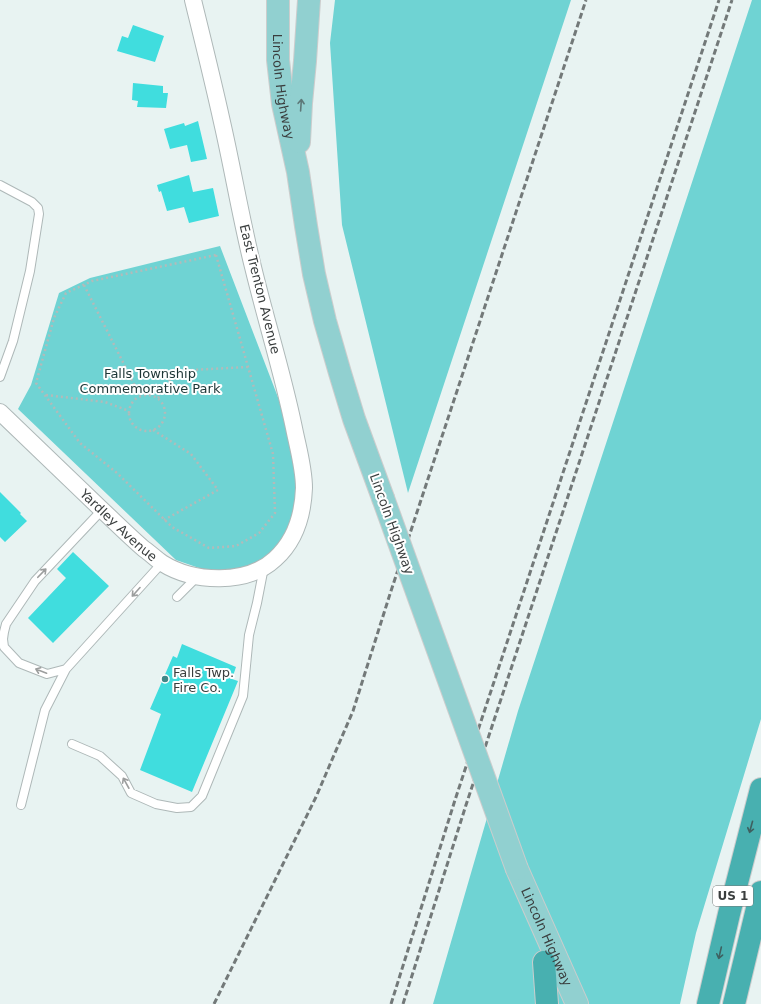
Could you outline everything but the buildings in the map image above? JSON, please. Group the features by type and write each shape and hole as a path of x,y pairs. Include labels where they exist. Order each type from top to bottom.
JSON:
{"highway":[{"name":"US 1","path":"708,1004 761,789"},
{"name":"US 1","path":"734,1004 761,892"},
{"path":"544,962 547,1004"}],"main road":[{"name":"Lincoln Highway","path":"278,0 278,60 283,104 298,172 314,274 325,321 354,419 517,869 556,1004"},
{"name":"Lincoln Highway","path":"298,172 301,103 309,0"},
{"name":"Lincoln Highway","path":"517,869 577,1004"}],"street":[{"name":"East Trenton Avenue","path":"193,0 222,120 252,266 290,410 303,471 304,489 300,514 295,532 286,547 275,560 264,567"},
{"name":"Yardley Avenue","path":"0,412 126,534 162,563 180,572 211,579 231,578 248,574 264,567"}],"lane":[{"path":"0,186 32,202 38,208 39,214 30,271 13,341 0,377"},
{"path":"66,669 47,674 20,662 4,647 4,632 6,624 35,581 102,510"},
{"path":"21,804 45,710 66,669 162,563"},
{"path":"72,744 100,756 122,776 131,793 156,804 177,808 192,808 202,796 243,696 249,635 264,567"},
{"path":"177,597 197,577"}],"path":[{"path":"216,255 273,454 275,513 259,533 236,546 209,548 172,527 117,473 80,443 36,383 54,318 66,293 84,285 92,281 216,255"},
{"path":"84,285 140,396"},
{"path":"158,398 169,381 191,370 248,367"},
{"path":"45,395 105,402 129,411"},
{"path":"152,395 158,398 164,407 164,418 158,427 147,431 136,427 129,417 129,411 134,400 140,396 152,395"},
{"path":"153,430 191,454 218,490 164,520"}],"green space":[{"path":"335,0 571,0 408,493 342,225 330,43"},
{"path":"752,0 761,0 761,719 696,933 680,1004 433,1004 518,711"},
{"name":"Falls Township Commemorative Park","path":"220,246 279,400 297,484 295,515 280,544 259,562 233,571 202,569 176,560 18,409 31,385 59,293 90,278"}],"railway":[{"path":"214,1004 316,797 353,711 390,594 586,0"},
{"path":"391,1004 455,800 719,0"},
{"path":"403,1004 466,805 732,0"}],"place":[{"name":"Falls Twp. Fire Co.","path":"165,679"}]}
